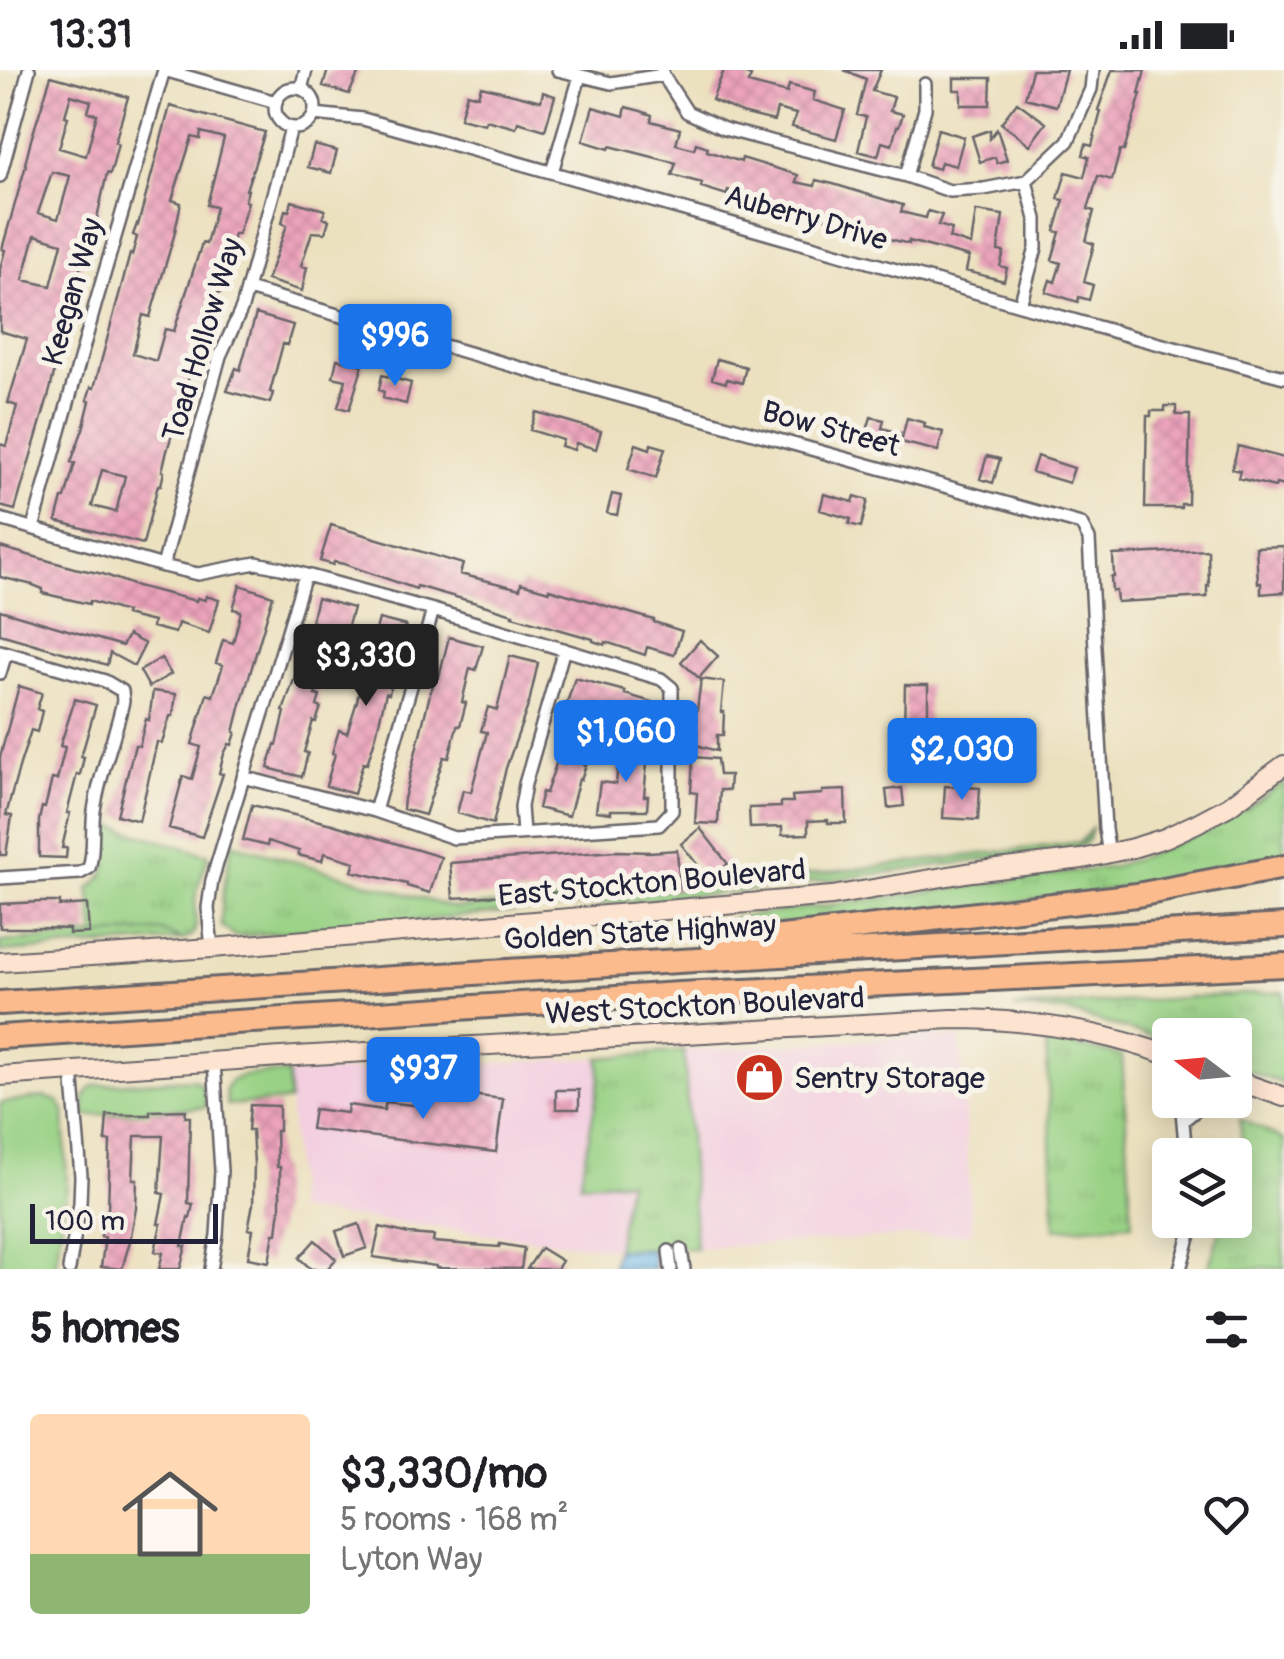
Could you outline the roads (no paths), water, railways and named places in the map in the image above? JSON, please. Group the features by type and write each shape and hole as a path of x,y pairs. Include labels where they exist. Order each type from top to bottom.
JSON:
{"highway":[{"path":"489,972 1137,895 1284,867"},
{"name":"Golden State Highway","path":"0,1003 1284,926"},
{"name":"Golden State Highway","path":"0,1037 679,994 1284,965"}],"street":[{"path":"0,176 29,70"},
{"path":"164,70 276,102"},
{"name":"Keegan Way","path":"33,528 164,70"},
{"path":"301,89 306,70"},
{"path":"558,70 611,82 662,73 687,112 724,130 906,176 950,191 1026,181 1068,141 1090,89 1093,70"},
{"path":"552,172 580,76"},
{"path":"906,176 926,108 926,84"},
{"path":"301,89 313,100 314,114 307,124 291,128 276,116 276,102 285,91 301,89"},
{"name":"Auberry Drive","path":"314,114 363,119 1284,377"},
{"name":"Toad Hollow Way","path":"162,566 220,356 248,289 291,128"},
{"path":"1020,305 1036,248 1036,219 1026,181"},
{"name":"Bow Street","path":"248,289 1081,524 1089,539 1109,855"},
{"path":"0,519 198,574 256,563 305,575 661,679 672,688 672,811 659,825 454,838 375,811 243,777"},
{"path":"212,948 208,908 212,880 305,575"},
{"path":"375,811 434,610"},
{"path":"523,833 521,807 525,784 564,650"},
{"path":"0,673 3,652 105,681 122,691 123,701 96,798 89,868 80,873 0,878"},
{"name":"East Stockton Boulevard","path":"0,962 832,896 972,872 1109,855 1165,838 1197,823 1229,806 1284,765"},
{"name":"West Stockton Boulevard","path":"0,1076 952,1019 1066,1027 1152,1050"},
{"path":"211,1269 221,1171 214,1062"},
{"path":"68,1269 81,1176 72,1070"},
{"path":"1252,1086 1284,1097"},
{"path":"1185,1138 1186,1118"},
{"path":"1180,1269 1188,1238"},
{"path":"671,1269 675,1250 684,1269"}],"water":[{"path":"616,1249 652,1249 654,1269 612,1269"}],"place":[{"name":"Sentry Storage","path":"759,1078"}]}
